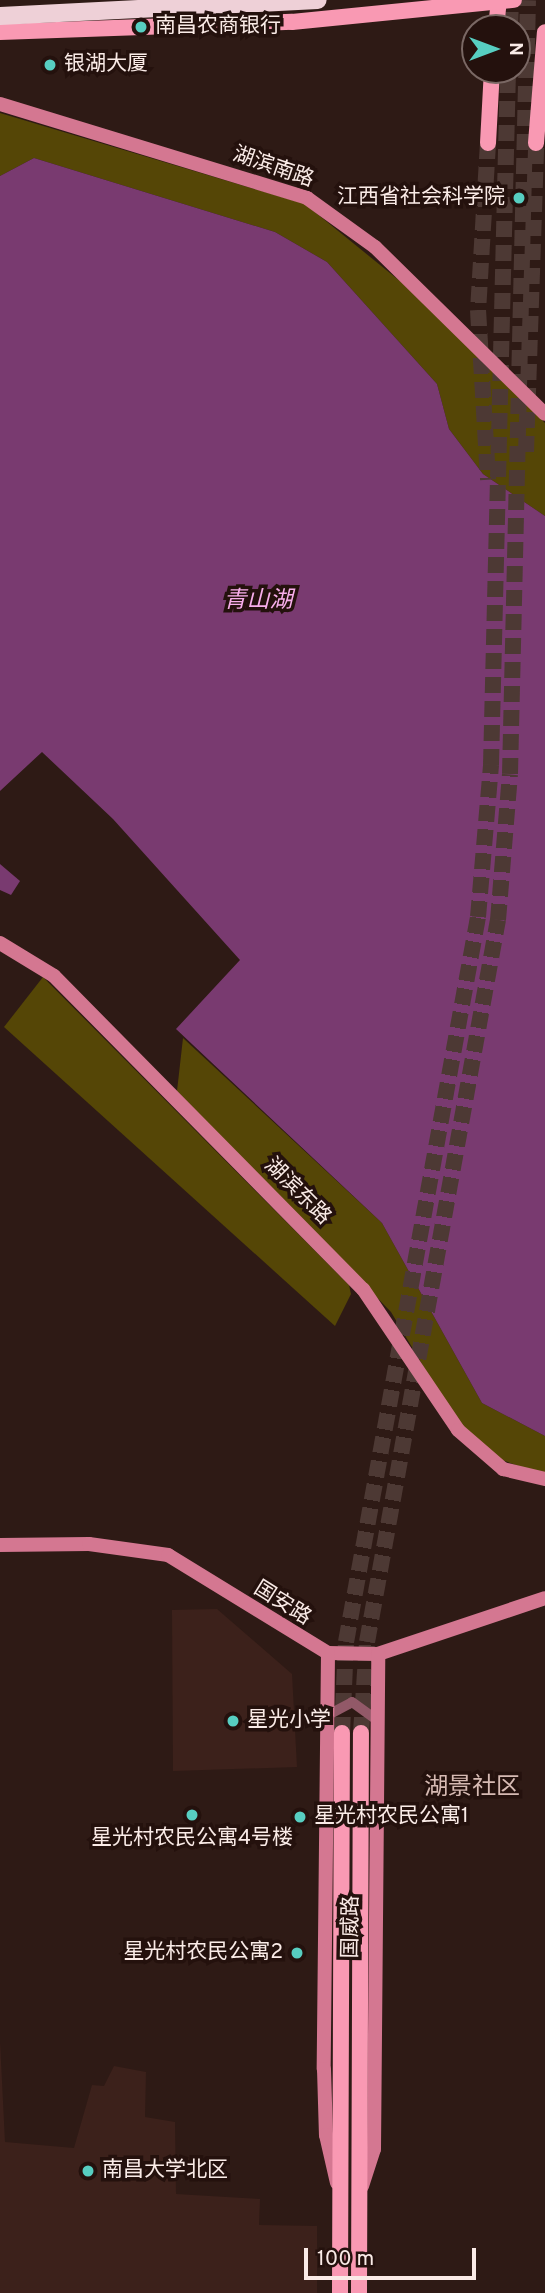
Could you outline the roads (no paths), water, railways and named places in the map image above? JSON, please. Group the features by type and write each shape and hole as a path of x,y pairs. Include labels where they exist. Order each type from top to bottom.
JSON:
{"highway":[{"path":"0,16 318,0"}],"main road":[{"path":"0,32 292,22 504,1"},
{"path":"536,143 545,32"},
{"path":"488,143 491,84"},
{"name":"国威路","path":"340,2293 342,1733"},
{"name":"国威路","path":"359,2293 361,1733"}],"street":[{"name":"湖滨南路","path":"0,104 307,198 376,247 545,414"},
{"name":"湖滨东路","path":"0,943 54,976 363,1289 457,1430 503,1469 545,1479"},
{"name":"国安路","path":"0,1545 89,1544 168,1555 328,1653"},
{"path":"328,1653 378,1654 545,1598"},
{"name":"国威路","path":"328,1653 324,1719 326,2135 339,2195"},
{"name":"国威路","path":"358,2197 374,2149 378,1654"},
{"path":"324,1719 352,1702 379,1721"}],"water":[{"name":"青山湖","path":"34,158 275,232 327,262 437,384 449,429 483,474 545,516 545,1436 482,1403 382,1223 176,1029 240,960 113,819 42,752 0,791 0,176"},
{"path":"0,864 20,881 11,895 0,890"}],"tunnel":[{"path":"510,14 511,0"},
{"path":"361,1733 367,1642 498,920 510,774 528,0"},
{"path":"342,1733 346,1642 478,917 491,765 508,84"},
{"path":"488,143 478,310 488,480"},
{"path":"526,452 536,143"}],"place":[{"name":"南昌农商银行","path":"141,27"},
{"name":"银湖大厦","path":"50,65"},
{"name":"江西省社会科学院","path":"519,198"},
{"name":"星光小学","path":"233,1721"},
{"name":"星光村农民公寓4号楼","path":"192,1815"},
{"name":"星光村农民公寓1","path":"300,1817"},
{"name":"星光村农民公寓2","path":"297,1953"},
{"name":"南昌大学北区","path":"88,2171"}],"district":[{"name":"湖景社区","path":"472,1789"}]}
